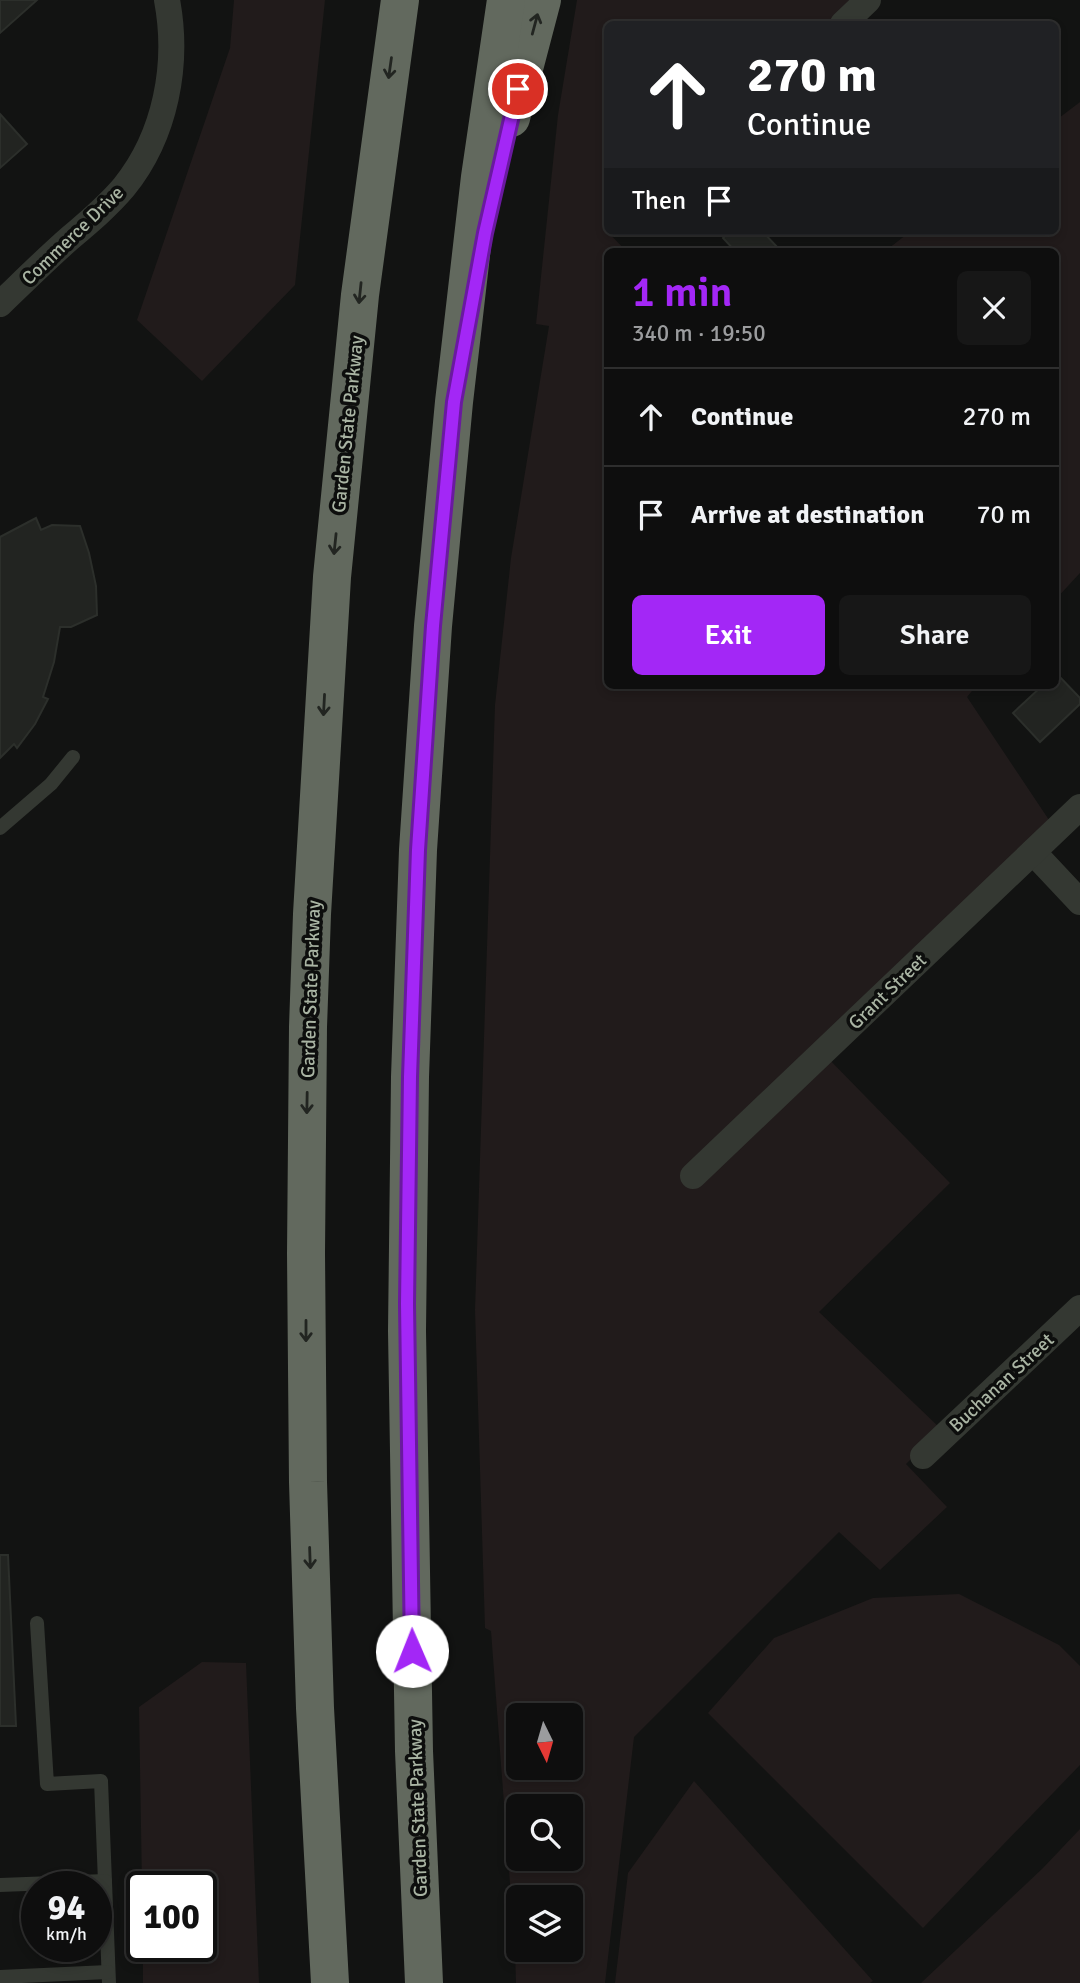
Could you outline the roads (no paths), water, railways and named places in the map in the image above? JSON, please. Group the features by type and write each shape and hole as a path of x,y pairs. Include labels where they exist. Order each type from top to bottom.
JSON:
{"highway":[{"name":"Garden State Parkway","path":"330,1983 315,1708 308,1482 308,1015 332,577 360,295 400,0"},
{"name":"Garden State Parkway","path":"424,1983 414,1751 407,1304 410,1077 418,850 433,626 454,402 480,177 506,0"},
{"path":"454,402 497,176 542,0"}],"street":[{"name":"Commerce Drive","path":"0,304 71,237 91,222 124,186 138,166 159,121 170,73 171,24 167,0"},
{"path":"846,21 869,0"},
{"name":"Grant Street","path":"693,1176 1080,807"},
{"path":"1033,852 1080,902"},
{"name":"Buchanan Street","path":"923,1456 1080,1308"}],"lane":[{"path":"0,828 51,784 73,757"},
{"path":"37,1623 47,1784 101,1781 105,1871"},
{"path":"0,1885 21,1884"},
{"path":"0,1977 109,1977"}]}
